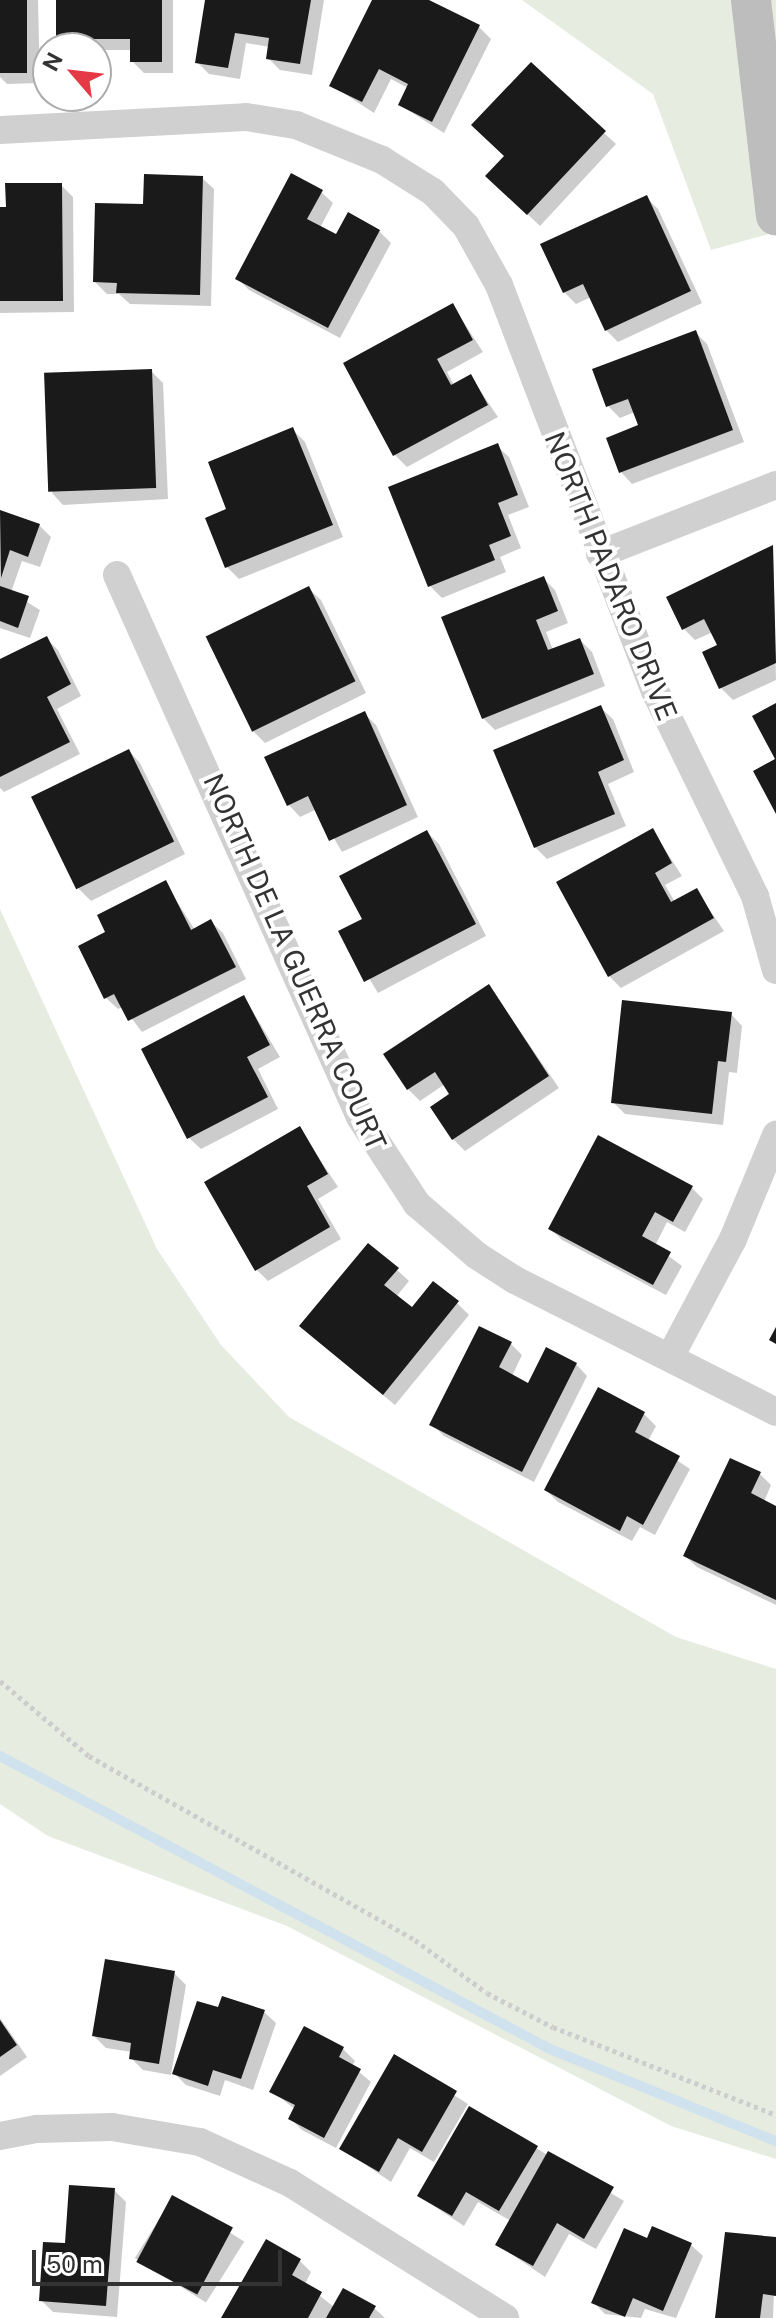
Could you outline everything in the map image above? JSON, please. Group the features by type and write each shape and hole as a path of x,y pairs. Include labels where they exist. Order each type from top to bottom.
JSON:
{"street":[{"path":"751,0 776,216"},
{"name":"NORTH PADARO DRIVE","path":"0,130 246,117 296,125 341,141 433,192 466,226 499,285 656,693 755,896 776,970"},
{"path":"600,554 776,485"},
{"name":"NORTH DE LA GUERRA COURT","path":"117,575 360,1117 389,1166 417,1204 476,1255 776,1412"},
{"path":"670,1357 733,1239 776,1135"},
{"path":"0,2136 37,2129 100,2126 200,2142 290,2183 505,2318"}],"path":[{"path":"0,1681 89,1756 415,1940 487,1993 553,2027 776,2115"}],"shaded area":[{"path":"522,0 776,0 776,232 711,250 653,94"},
{"path":"0,909 157,1249 221,1345 289,1417 676,1637 776,1669 776,2159 671,2126 287,1926 48,1836 0,1804"}],"building":[{"path":"0,0 27,0 27,73 0,73"},
{"path":"56,0 162,0 162,62 130,62 130,39 112,39 112,32 56,32"},
{"path":"205,0 311,0 300,64 266,59 269,38 235,33 228,68 195,63"},
{"path":"372,0 429,0 480,25 432,122 398,105 408,84 379,69 362,102 329,86"},
{"path":"531,62 606,131 527,215 485,176 504,156 471,125"},
{"path":"291,173 323,190 307,219 336,234 348,212 380,230 328,328 235,279"},
{"path":"144,174 203,176 200,295 116,293 117,283 93,282 95,203 143,204"},
{"path":"5,183 62,183 63,301 0,301 0,207 6,207"},
{"path":"647,195 691,291 605,331 583,284 563,293 540,244"},
{"path":"453,303 473,340 437,359 451,385 471,374 488,405 393,456 343,363"},
{"path":"696,330 733,430 619,473 606,438 638,425 628,399 606,407 592,369"},
{"path":"152,369 156,488 48,492 44,373"},
{"path":"293,427 333,525 225,568 205,518 226,509 208,462"},
{"path":"498,443 518,495 498,503 511,536 489,545 495,560 428,587 388,487"},
{"path":"0,510 40,524 28,557 10,550 1,578"},
{"path":"773,545 776,663 719,689 702,652 717,645 704,619 682,630 666,597"},
{"path":"544,576 558,611 536,620 548,650 580,638 594,674 482,719 441,617"},
{"path":"0,586 29,596 18,628 0,621"},
{"path":"309,586 355,681 252,732 206,636"},
{"path":"47,636 71,684 47,697 70,742 0,777 0,659"},
{"path":"776,703 776,814 753,771 775,759 752,716"},
{"path":"601,705 624,760 598,772 615,814 534,848 493,750"},
{"path":"365,711 407,805 329,841 308,796 287,806 264,757"},
{"path":"129,749 174,842 76,889 31,797"},
{"path":"653,828 672,863 655,873 671,902 697,888 714,918 608,977 556,882"},
{"path":"427,830 476,924 364,982 338,931 362,919 339,876"},
{"path":"166,880 191,930 211,919 236,967 128,1021 114,994 104,999 78,946 105,932 97,915"},
{"path":"489,984 549,1076 452,1140 430,1107 449,1094 435,1072 407,1090 383,1054"},
{"path":"244,995 270,1045 247,1057 268,1097 187,1139 141,1049"},
{"path":"622,1000 732,1012 726,1062 718,1061 712,1114 611,1103"},
{"path":"300,1126 328,1174 307,1186 330,1227 255,1271 204,1182"},
{"path":"598,1135 693,1186 673,1222 655,1212 642,1236 671,1252 653,1285 548,1229"},
{"path":"368,1243 399,1268 384,1285 412,1307 433,1281 459,1301 383,1395 299,1326"},
{"path":"479,1326 512,1342 499,1367 528,1383 546,1347 577,1363 522,1472 429,1425"},
{"path":"776,1327 776,1344 769,1340"},
{"path":"598,1387 645,1412 635,1432 680,1456 643,1525 627,1516 620,1531 544,1490"},
{"path":"730,1458 761,1472 751,1493 776,1506 776,1600 683,1556"},
{"path":"105,1959 175,1971 159,2064 129,2059 131,2043 92,2036"},
{"path":"222,1996 265,2010 241,2079 213,2070 208,2086 172,2074 197,2001 218,2007"},
{"path":"0,2020 17,2045 0,2057"},
{"path":"304,2026 344,2047 339,2057 361,2069 324,2138 288,2119 295,2105 269,2092"},
{"path":"394,2054 457,2091 422,2152 398,2138 379,2172 339,2149"},
{"path":"469,2106 538,2146 499,2211 466,2192 452,2216 417,2196"},
{"path":"548,2151 614,2187 584,2239 557,2223 533,2266 495,2245"},
{"path":"69,2185 115,2188 106,2306 39,2301 43,2242 65,2243"},
{"path":"172,2195 233,2227 197,2294 136,2262"},
{"path":"652,2226 692,2243 663,2311 633,2298 625,2317 591,2303 624,2228 647,2238"},
{"path":"725,2232 776,2237 776,2296 763,2294 760,2318 715,2318"},
{"path":"266,2239 301,2259 292,2275 322,2292 308,2318 221,2318"},
{"path":"343,2288 376,2306 369,2318 326,2318"}],"waterway":[{"path":"0,1756 550,2049 776,2141"}]}
